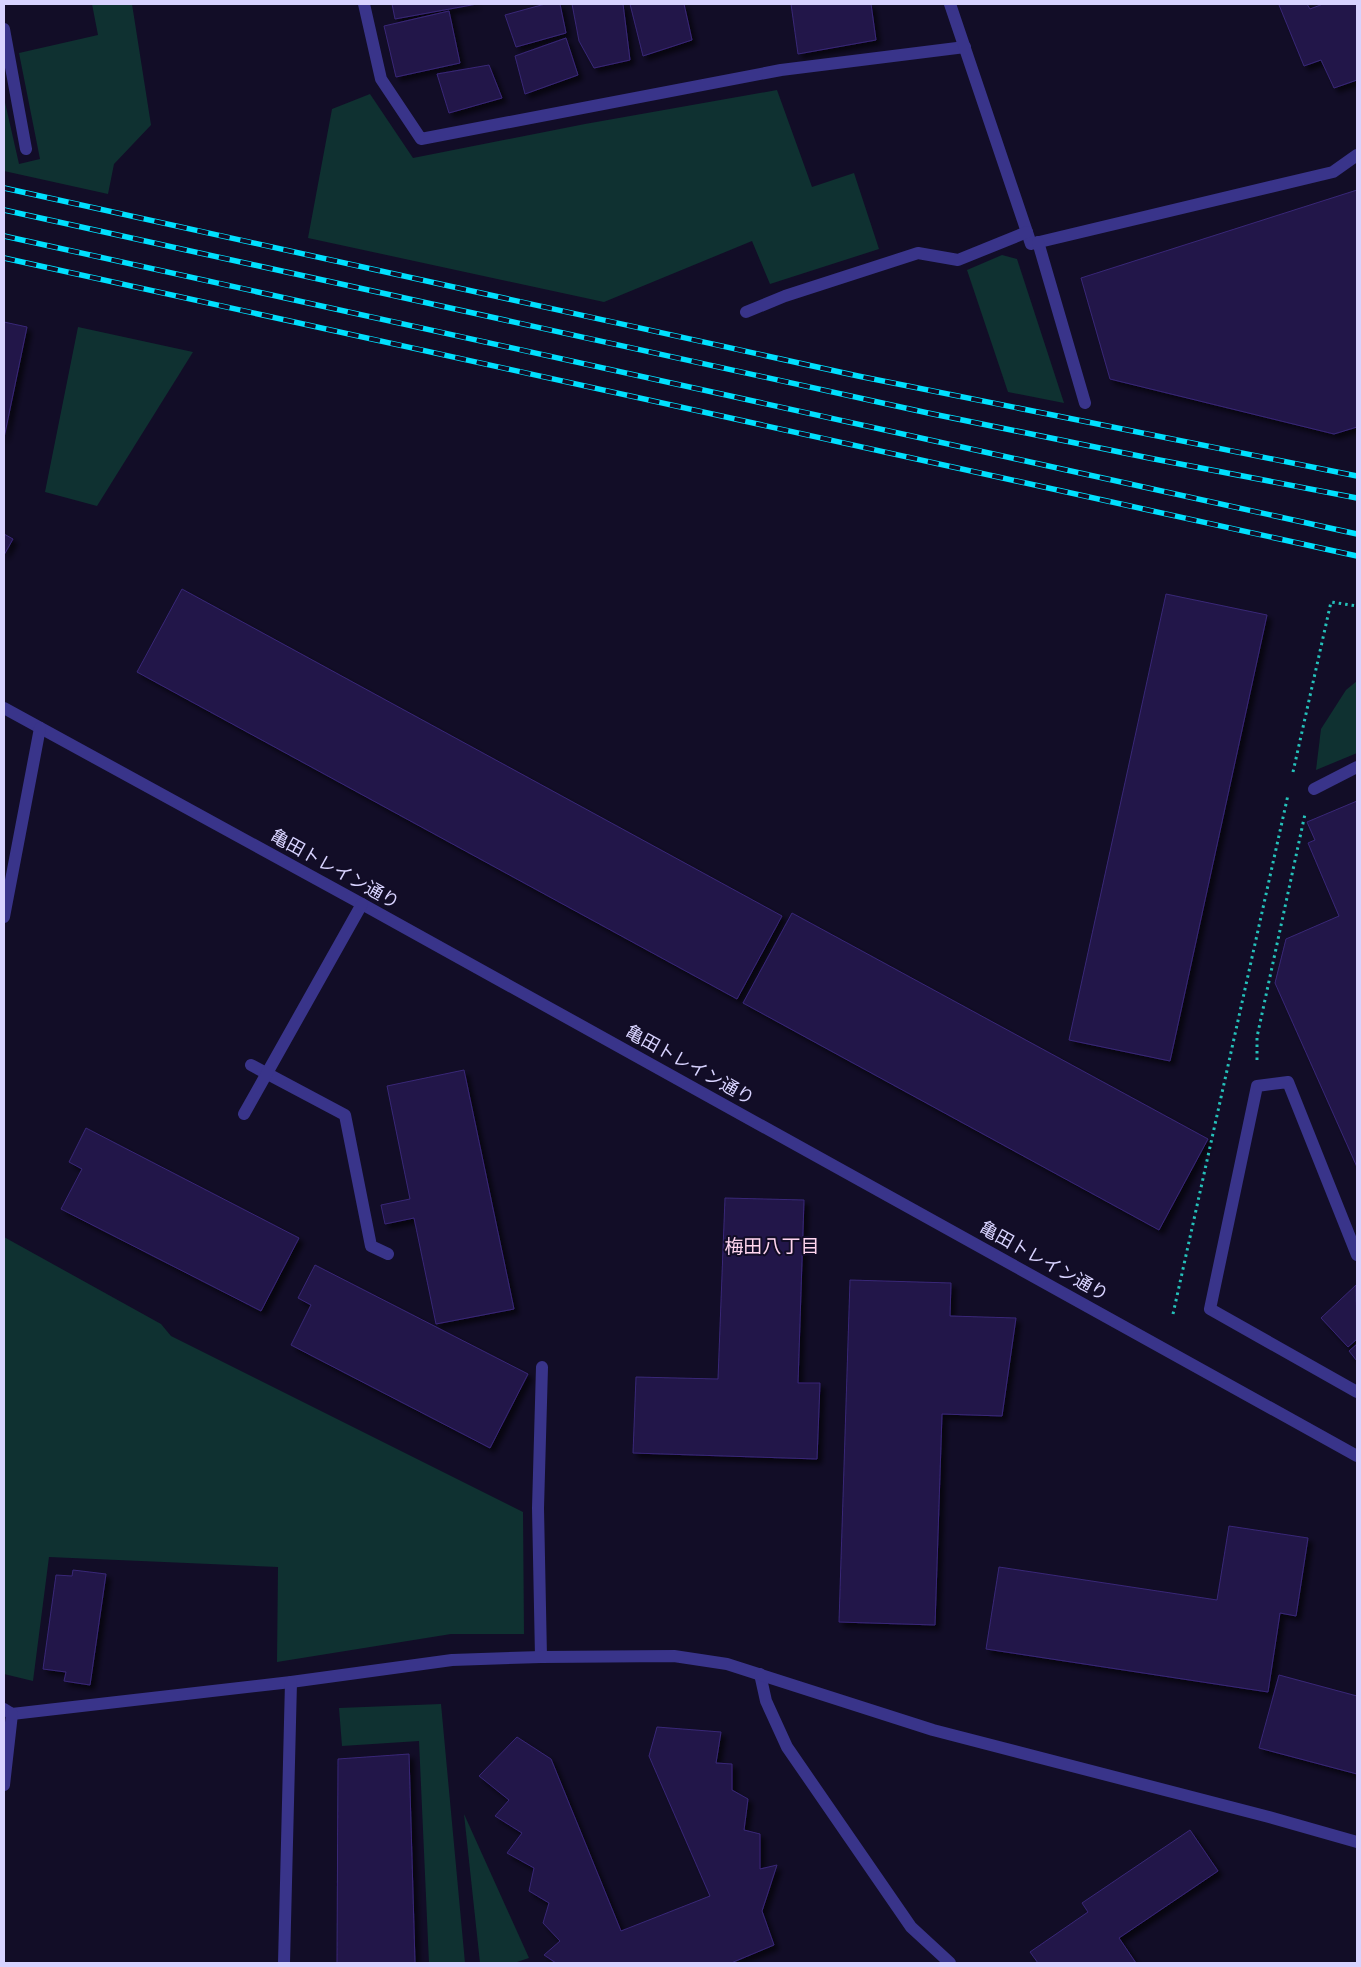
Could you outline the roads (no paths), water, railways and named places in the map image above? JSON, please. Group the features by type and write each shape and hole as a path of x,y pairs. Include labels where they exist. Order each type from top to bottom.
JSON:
{"street":[{"path":"364,4 381,79 421,139 781,70 965,47"},
{"path":"950,4 1031,244 1333,172 1357,155"},
{"path":"4,30 26,149"},
{"path":"746,312 785,296 918,253 958,260 1027,232"},
{"path":"1038,242 1085,403"},
{"name":"亀田トレイン通り","path":"4,708 362,904 1357,1456"},
{"path":"4,917 40,728"},
{"path":"1314,789 1357,767"},
{"path":"244,1114 362,904"},
{"path":"251,1065 345,1115 371,1246 388,1254"},
{"path":"1357,1255 1288,1082 1257,1086 1210,1309 1357,1392"},
{"path":"541,1657 538,1508 542,1367"},
{"path":"4,1785 8,1712 291,1682 452,1660 674,1656 727,1664 933,1730 1357,1842"},
{"path":"760,1674 766,1701 787,1748 911,1928 950,1963"},
{"path":"284,1963 291,1682"}],"railway":[{"path":"4,188 858,376 1357,476"},
{"path":"4,210 928,413 1357,498"},
{"path":"4,236 1357,534"},
{"path":"4,258 1357,556"}],"district":[{"name":"梅田八丁目","path":"772,1246"}]}
